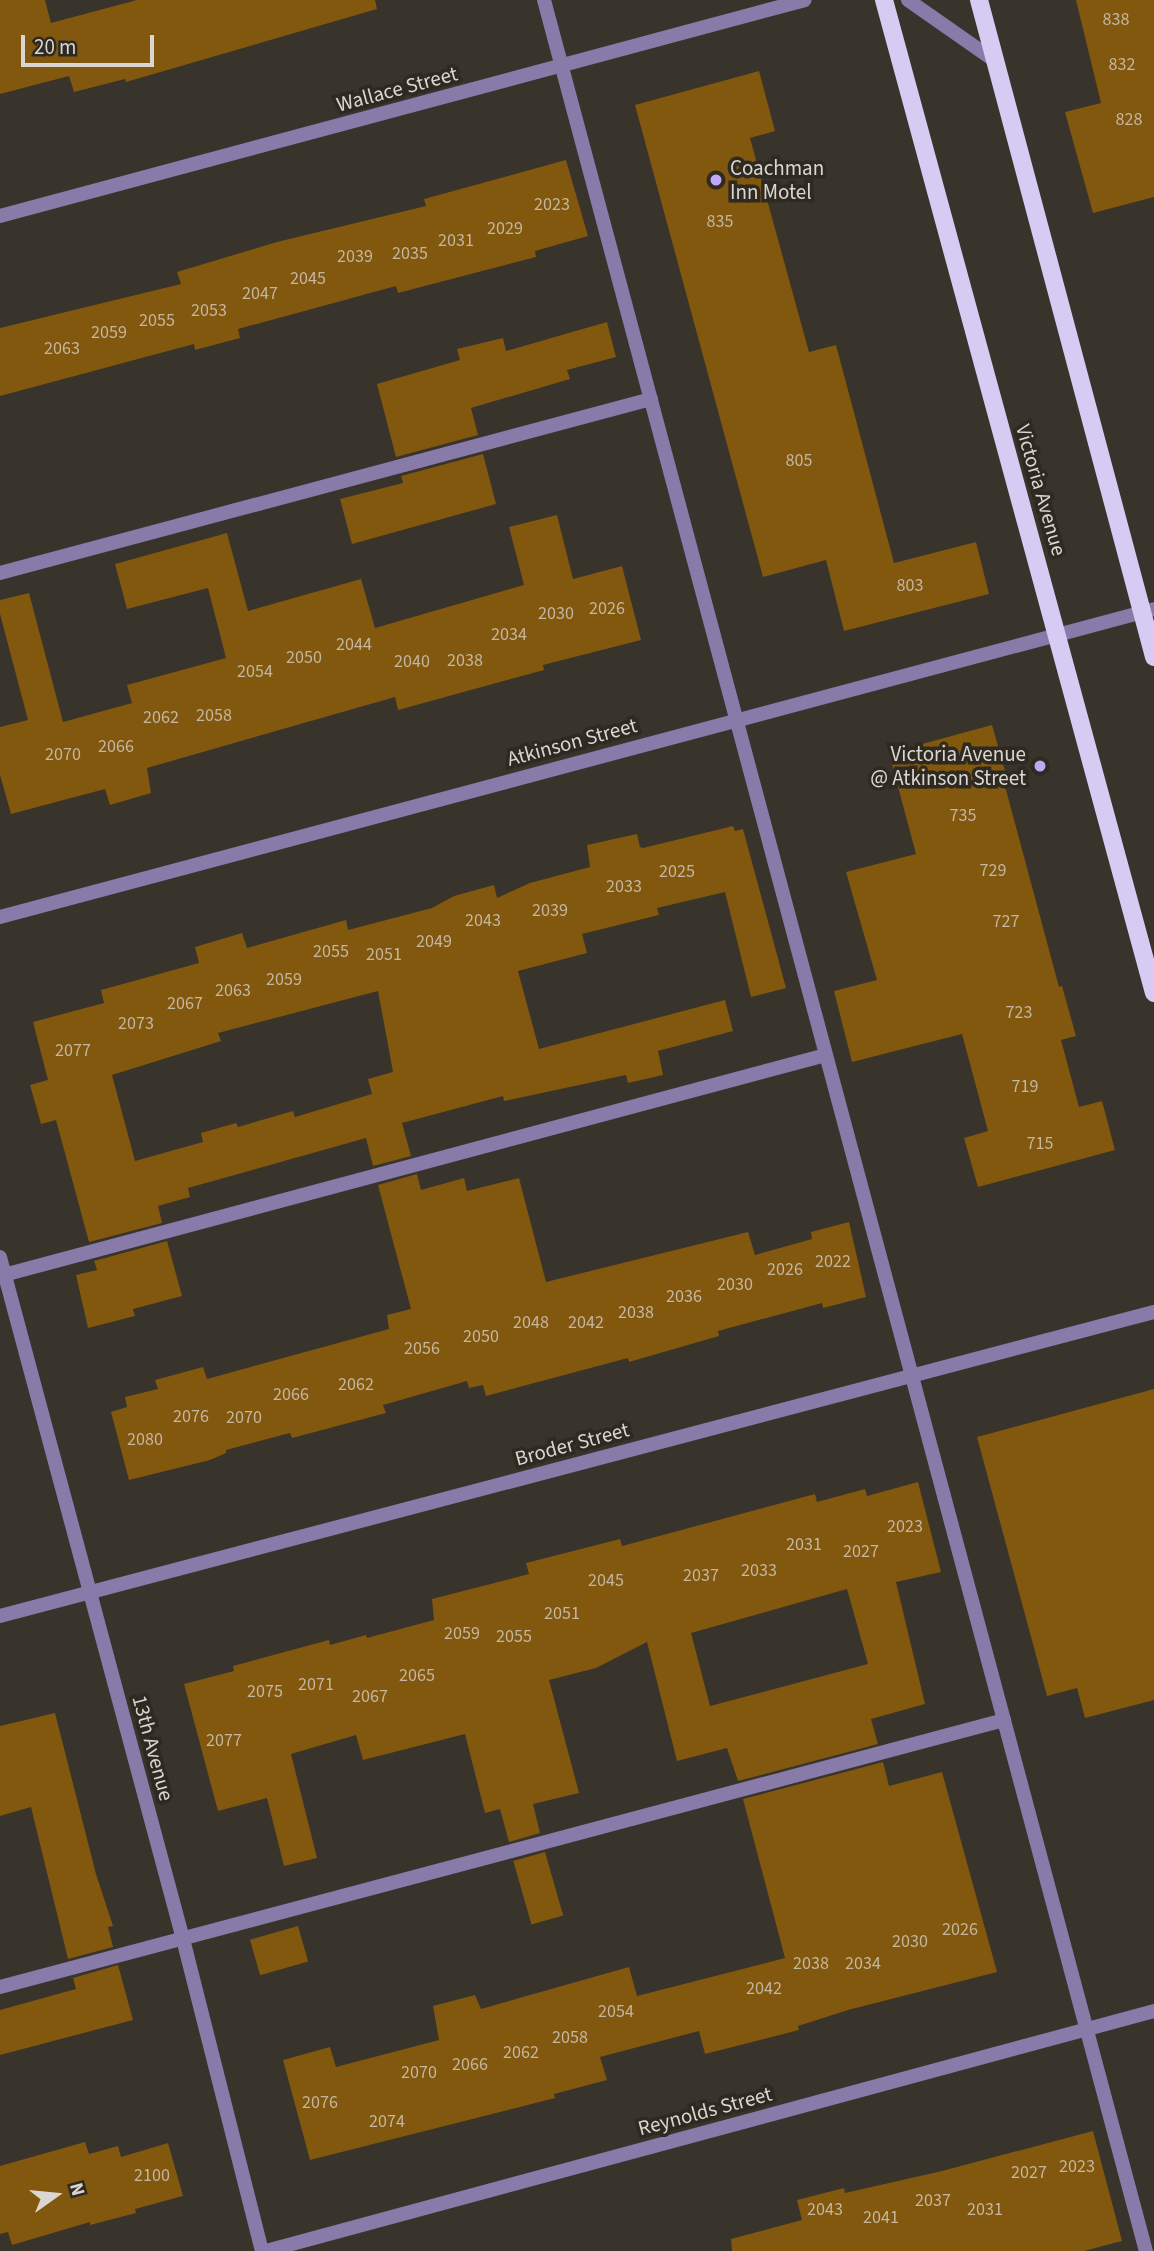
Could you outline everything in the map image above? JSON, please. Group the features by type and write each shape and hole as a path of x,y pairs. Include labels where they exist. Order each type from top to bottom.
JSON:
{"main road":[{"name":"Victoria Avenue","path":"884,0 1154,993"},
{"path":"979,0 1148,610 1154,657"}],"street":[{"path":"544,0 1146,2251"},
{"name":"Wallace Street","path":"0,216 805,0"},
{"path":"908,0 995,61"},
{"path":"0,573 651,399"},
{"name":"Atkinson Street","path":"0,916 1148,610"},
{"path":"2,1276 826,1055"},
{"name":"13th Avenue","path":"0,1256 2,1276 90,1592 264,2251"},
{"name":"Broder Street","path":"0,1616 1154,1311"},
{"path":"0,1987 1004,1720"},
{"name":"Reynolds Street","path":"264,2251 1154,2011"}],"building":[{"path":"0,0 45,0 51,23 137,0 375,0 377,9 126,82 125,79 74,92 69,76 0,94"},
{"path":"1076,0 1154,0 1154,197 1093,213 1065,112 1101,103"},
{"path":"759,71 775,131 750,138 809,352 836,345 894,563 976,542 989,594 844,631 826,560 763,577 635,105"},
{"path":"566,160 588,236 535,251 536,257 398,293 396,286 238,329 240,338 195,350 194,344 0,396 0,328 181,284 177,272 277,242 426,206 424,199"},
{"path":"607,322 616,357 567,370 570,379 471,408 478,435 396,457 377,384 460,360 457,349 503,338 506,351"},
{"path":"483,454 496,504 352,544 340,499 403,483 401,476"},
{"path":"557,515 573,579 622,566 641,640 543,665 544,670 398,710 395,697 147,768 151,793 110,805 105,789 11,814 0,775 0,727 28,720 0,614 0,600 29,593 63,722 132,703 127,685 226,658 208,588 127,609 115,564 227,533 248,611 361,579 375,628 524,585 509,527"},
{"path":"992,725 1006,774 1002,775 1059,987 1062,986 1076,1036 1061,1040 1079,1107 1102,1101 1115,1150 978,1187 964,1138 988,1131 962,1034 852,1062 834,991 877,980 846,872 916,854 889,753"},
{"path":"733,826 735,831 743,829 786,988 751,997 725,892 657,908 659,915 582,934 587,953 518,971 539,1049 725,1000 733,1031 658,1051 663,1075 628,1083 626,1075 504,1101 503,1096 402,1123 411,1156 373,1166 366,1138 188,1188 190,1197 158,1206 162,1223 89,1242 56,1120 41,1124 30,1085 48,1080 33,1022 104,1003 101,990 199,963 195,947 242,933 247,948 346,920 348,930 432,908 454,896 494,885 497,898 530,883 590,867 587,845 637,834 640,847","holes":["378,991 393,1072 368,1079 372,1094 295,1117 293,1111 238,1127 236,1123 201,1133 203,1142 135,1161 112,1075 221,1041 218,1033"]},
{"path":"417,1174 421,1190 464,1178 467,1191 519,1178 546,1282 748,1232 755,1255 812,1239 811,1232 849,1222 866,1297 823,1308 822,1303 718,1331 719,1336 629,1362 628,1358 486,1396 483,1385 469,1388 467,1381 383,1405 386,1413 292,1438 290,1433 226,1450 226,1453 210,1460 129,1480 111,1412 127,1407 125,1397 158,1389 155,1380 203,1367 207,1379 389,1329 387,1315 411,1309 378,1185"},
{"path":"167,1241 182,1296 133,1309 135,1316 88,1328 76,1275 97,1270 94,1261"},
{"path":"1154,1389 1154,1700 1085,1718 1077,1688 1047,1696 977,1437"},
{"path":"918,1482 941,1572 896,1582 925,1704 871,1719 878,1744 738,1781 727,1748 677,1761 647,1642 596,1668 549,1680 579,1793 533,1804 540,1833 509,1842 500,1809 485,1813 465,1734 363,1760 356,1735 291,1754 317,1858 284,1866 267,1798 218,1811 184,1684 234,1671 233,1666 329,1640 330,1645 366,1635 367,1638 434,1620 432,1599 529,1574 526,1563 620,1539 622,1546 815,1494 817,1502 865,1489 867,1496","holes":["847,1589 868,1664 710,1706 691,1633"]},
{"path":"55,1713 96,1874 113,1926 108,1927 113,1947 68,1959 31,1807 0,1816 0,1726"},
{"path":"883,1762 889,1786 942,1772 997,1972 848,2010 798,2026 799,2030 705,2054 699,2031 600,2057 607,2080 554,2094 555,2098 310,2160 283,2060 330,2047 336,2067 439,2040 433,2006 475,1995 481,2009 629,1967 637,1996 785,1958 743,1799"},
{"path":"545,1852 563,1915 531,1925 513,1861"},
{"path":"298,1926 308,1962 260,1975 250,1940"},
{"path":"118,1965 133,2020 0,2055 0,2010 76,1989 73,1978"},
{"path":"1093,2131 1122,2241 1084,2251 732,2251 731,2239 802,2220 797,2200 844,2188 845,2193 942,2171"},
{"path":"85,2142 89,2154 118,2146 121,2157 168,2143 183,2196 135,2209 136,2213 90,2225 90,2222 12,2245 8,2232 0,2234 0,2166"}],"place":[{"name":"Coachman Inn Motel","path":"716,180"},
{"name":"Victoria Avenue @ Atkinson Street","path":"1040,766"}]}
